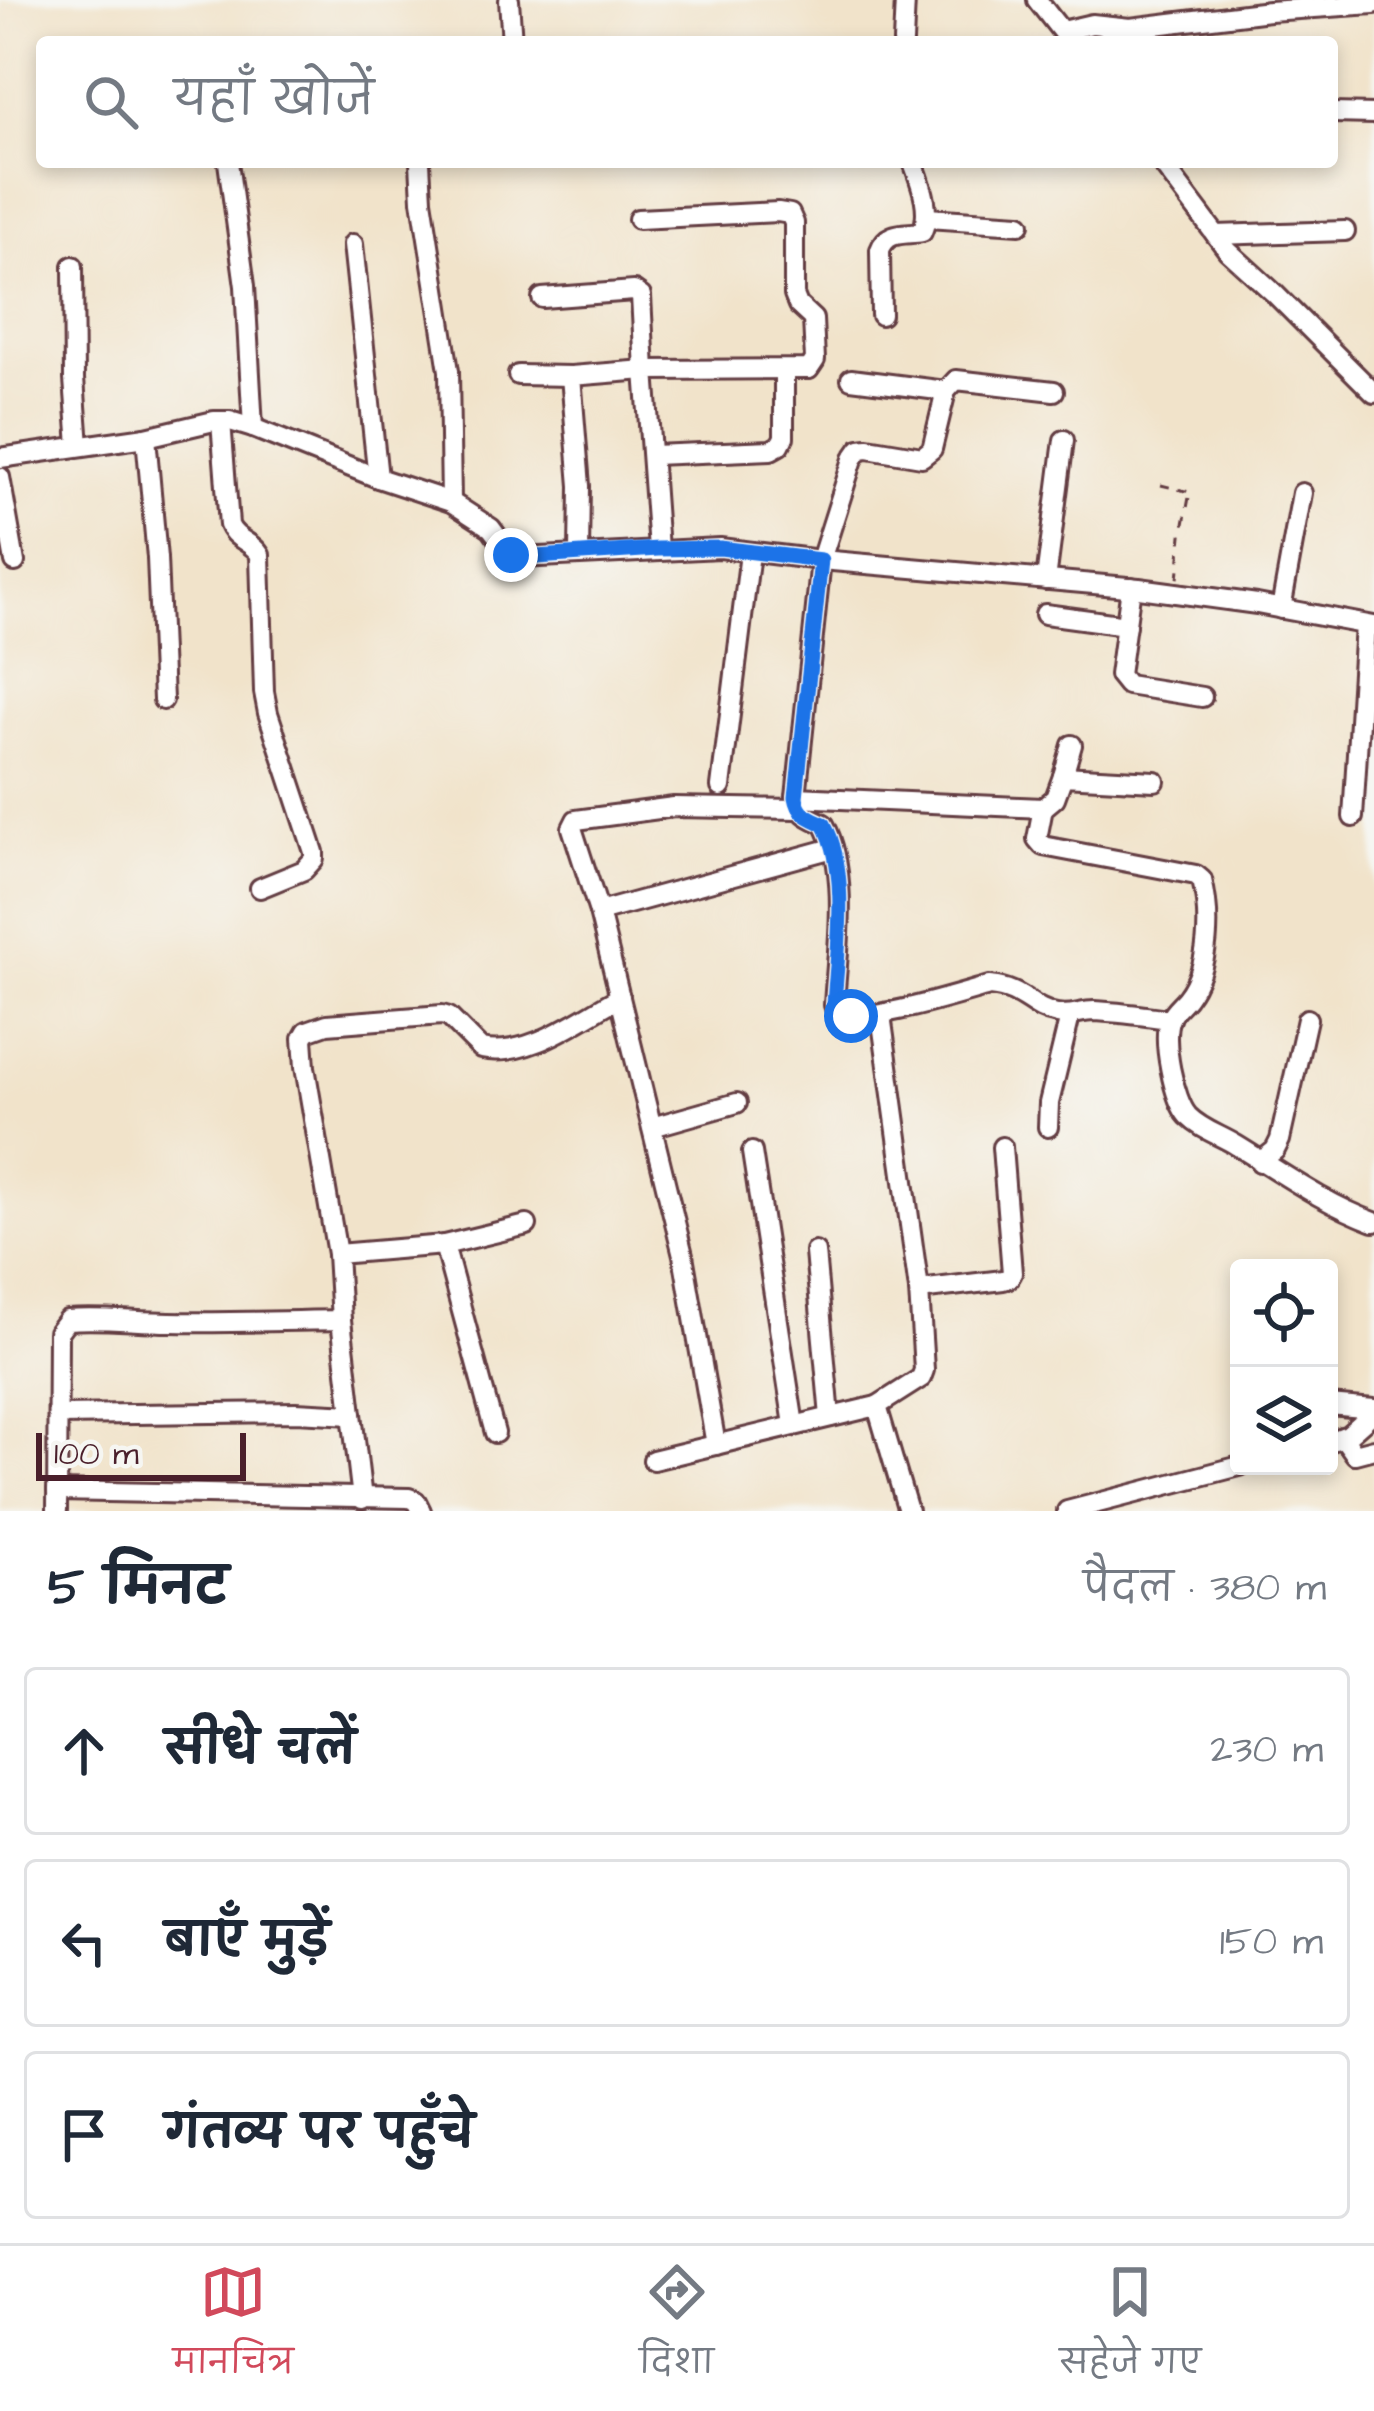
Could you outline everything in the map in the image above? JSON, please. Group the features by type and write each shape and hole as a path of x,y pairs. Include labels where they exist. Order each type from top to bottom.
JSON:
{"street":[{"path":"509,0 512,36"},
{"path":"903,36 905,0"},
{"path":"1037,0 1066,36 1091,25 1130,28 1374,4"},
{"path":"1338,113 1374,115"},
{"path":"229,168 245,286 254,428"},
{"path":"420,168 449,371 451,502"},
{"path":"881,315 883,241 889,235 922,232 927,218 915,168"},
{"path":"1166,168 1228,251 1374,393"},
{"path":"518,374 808,369 815,360 813,319 794,295 790,214 638,219"},
{"path":"927,218 1020,224"},
{"path":"1216,235 1345,231"},
{"path":"353,244 378,478"},
{"path":"73,266 79,446"},
{"path":"542,298 634,290 641,296 658,549"},
{"path":"653,455 771,450 780,445 784,370"},
{"path":"571,376 580,486 579,554"},
{"path":"851,379 946,391"},
{"path":"1054,391 956,380 946,391 928,454 868,448 856,453 821,560 797,803 804,815 824,824 833,848 838,881 834,1005 844,1016 881,1015 989,986 1007,988 1054,1014 1091,1011 1170,1018"},
{"path":"221,421 229,525 260,556 268,713 314,851 314,859 304,870 260,888"},
{"path":"0,458 221,421 254,428 451,502 491,528 511,555 520,558 720,548 1177,592 1370,626 1353,818"},
{"path":"146,437 163,700"},
{"path":"1046,580 1064,440"},
{"path":"0,477 15,562"},
{"path":"1281,609 1302,494"},
{"path":"722,787 750,553"},
{"path":"1131,587 1122,681 1202,697"},
{"path":"1046,614 1126,625"},
{"path":"1072,745 1055,798 1043,808 1037,839 1043,846 1196,875 1202,880 1206,953 1202,972 1170,1018 1166,1033 1180,1106 1205,1130 1327,1203 1374,1222"},
{"path":"1064,776 1155,782"},
{"path":"716,1445 683,1255 599,912 572,828 576,820 674,807 797,803 1043,808"},
{"path":"599,912 833,848"},
{"path":"362,1499 340,1320 337,1254 305,1067 307,1030 327,1024 442,1015 481,1049 513,1050 539,1042 620,997"},
{"path":"653,1460 877,1406 921,1378 919,1290 881,1015"},
{"path":"1048,1127 1049,1103 1070,1016"},
{"path":"1260,1162 1280,1140 1307,1019"},
{"path":"652,1127 736,1103"},
{"path":"919,1290 1009,1278 1012,1273 1002,1148"},
{"path":"752,1152 794,1425"},
{"path":"337,1254 444,1245 526,1225"},
{"path":"444,1245 495,1433"},
{"path":"815,1252 830,1417"},
{"path":"340,1320 67,1320 58,1332 57,1501 409,1498 422,1511"},
{"path":"877,1406 908,1511"},
{"path":"1338,1406 1374,1411"},
{"path":"1338,1438 1364,1423 1374,1411"},
{"path":"58,1415 352,1415"},
{"path":"1338,1441 1355,1454 1374,1450"},
{"path":"1067,1511 1230,1469"}],"path":[{"path":"1161,484 1190,492 1177,592"}],"route":[{"path":"511,555 720,548 821,560 796,797 804,815 824,824 833,848 838,881 834,1005 839,1013 851,1016"}]}
